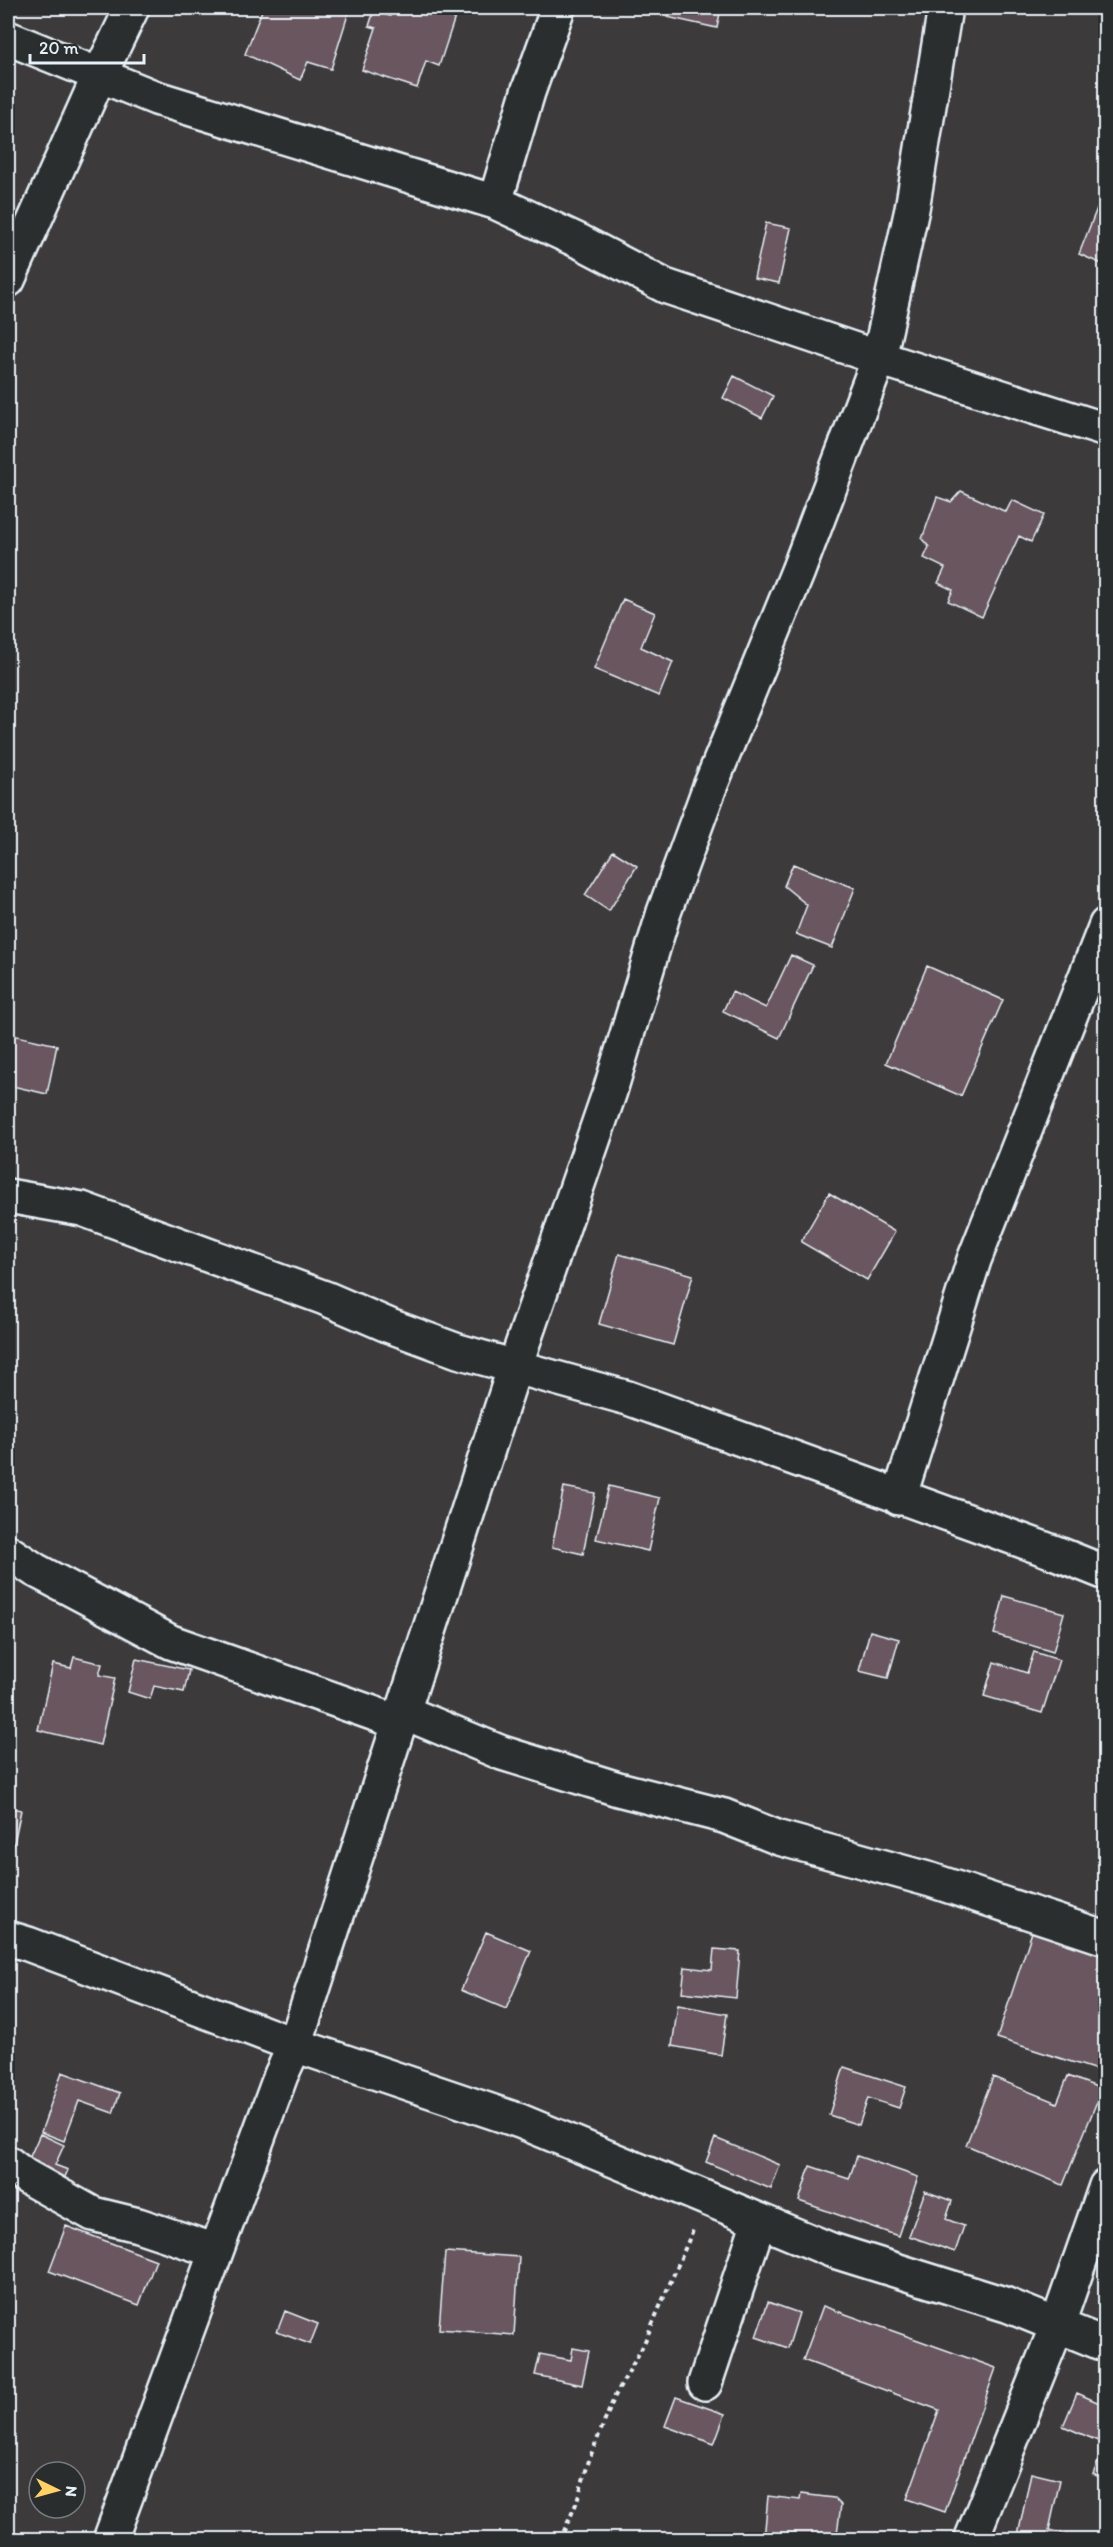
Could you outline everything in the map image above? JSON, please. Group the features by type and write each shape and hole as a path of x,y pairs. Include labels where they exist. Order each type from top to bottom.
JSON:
{"street":[{"path":"8,280 99,76 132,8"},
{"path":"495,202 528,92 558,8"},
{"path":"110,2540 281,2075 295,2044 514,1366 610,1091 664,912 709,789 798,571 879,358 912,209 945,8"},
{"path":"8,38 168,102 495,202 581,242 665,286 879,358 1106,430"},
{"path":"899,1498 974,1260 1106,925"},
{"path":"8,1196 82,1209 325,1298 448,1348 628,1398 1106,1573"},
{"path":"8,1552 34,1570 171,1642 618,1790 724,1816 779,1838 920,1877 1106,1938"},
{"path":"8,1938 295,2044 520,2121 831,2250 1007,2306 1106,2345"},
{"path":"8,2163 25,2176 93,2214 138,2225 216,2251"},
{"path":"971,2540 1056,2326 1106,2186"},
{"path":"705,2383 759,2221"}],"path":[{"path":"560,2540 576,2504 590,2457 615,2396 642,2348 706,2199"}],"building":[{"path":"263,8 350,8 331,69 308,62 300,80 245,54"},
{"path":"393,8 458,8 439,66 426,61 417,88 362,70 376,28 369,26 374,11 390,16"},
{"path":"669,8 721,8 717,28 667,17"},
{"path":"1101,198 1106,200 1106,255 1102,264 1079,254"},
{"path":"766,223 791,228 779,283 754,278"},
{"path":"734,376 773,396 762,418 723,398"},
{"path":"961,491 1006,512 1012,500 1044,515 1031,542 1019,536 982,617 948,601 953,590 938,583 945,568 924,558 929,547 922,539 937,497 951,502"},
{"path":"623,599 655,613 641,647 673,662 659,696 594,669"},
{"path":"613,851 637,866 609,911 585,895"},
{"path":"793,864 855,888 832,948 796,934 807,905 784,886"},
{"path":"791,955 813,965 779,1038 723,1011 732,992 766,1008"},
{"path":"927,966 1003,1000 961,1096 886,1063"},
{"path":"8,1034 57,1045 47,1094 8,1085"},
{"path":"829,1193 895,1232 867,1280 801,1242"},
{"path":"619,1254 693,1275 673,1345 599,1324"},
{"path":"8,1304 14,1305 8,1336"},
{"path":"609,1486 660,1498 648,1551 596,1539"},
{"path":"564,1487 595,1493 583,1554 552,1547"},
{"path":"1004,1596 1064,1613 1053,1652 994,1634"},
{"path":"870,1631 899,1639 888,1678 859,1671"},
{"path":"1034,1652 1059,1660 1042,1713 984,1696 994,1662 1027,1673"},
{"path":"74,1657 102,1664 99,1675 115,1678 100,1745 38,1730 53,1664 71,1668"},
{"path":"136,1659 189,1670 184,1692 154,1686 150,1699 128,1692"},
{"path":"8,1807 21,1810 10,1862 8,1862"},
{"path":"486,1932 531,1951 506,2009 461,1990"},
{"path":"1032,1932 1106,1956 1106,2073 997,2038"},
{"path":"714,1949 740,1951 736,1998 682,1992 685,1967 712,1970"},
{"path":"678,2005 727,2014 721,2055 672,2046"},
{"path":"844,2067 906,2087 899,2108 868,2098 859,2125 829,2115"},
{"path":"62,2072 120,2093 113,2113 79,2101 64,2141 41,2132"},
{"path":"1068,2076 1102,2089 1063,2185 966,2145 993,2077 1057,2103"},
{"path":"40,2134 64,2145 55,2165 68,2170 53,2204 16,2188"},
{"path":"715,2138 780,2165 771,2189 706,2162"},
{"path":"857,2156 918,2177 898,2236 799,2201 810,2166 849,2179"},
{"path":"925,2191 952,2201 946,2219 964,2226 955,2252 909,2236"},
{"path":"66,2226 156,2260 139,2305 49,2271"},
{"path":"445,2252 519,2257 514,2335 439,2329"},
{"path":"768,2302 799,2313 788,2348 756,2337"},
{"path":"823,2306 996,2368 945,2512 907,2499 939,2410 803,2360"},
{"path":"285,2311 318,2324 310,2344 277,2332"},
{"path":"573,2348 589,2351 582,2385 535,2375 540,2354 571,2360"},
{"path":"1077,2393 1106,2406 1106,2480 1093,2474 1105,2444 1063,2426"},
{"path":"676,2397 725,2414 714,2444 665,2426"},
{"path":"1031,2473 1060,2480 1049,2530 1089,2540 1017,2540"},
{"path":"801,2494 834,2498 841,2505 836,2540 764,2540 768,2496 800,2500"}]}
